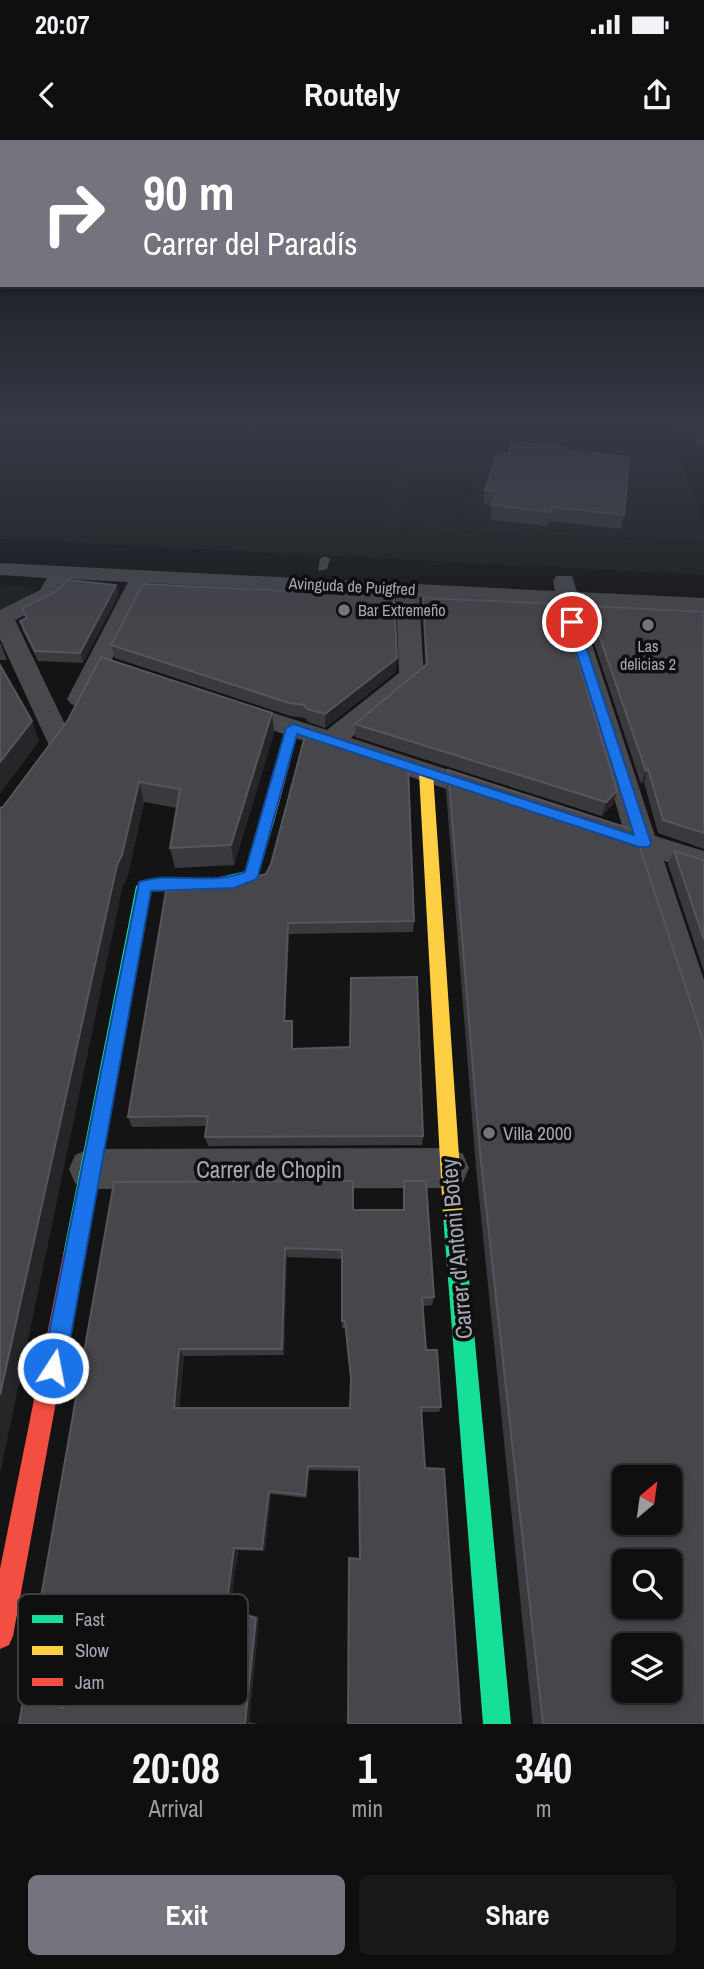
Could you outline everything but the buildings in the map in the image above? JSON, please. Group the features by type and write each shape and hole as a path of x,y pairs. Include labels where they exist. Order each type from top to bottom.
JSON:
{"street":[{"name":"Avinguda de Puigfred","path":"0,554 323,564 704,605"},
{"name":"Avinguda de Puigfred","path":"0,569 407,588 704,587"},
{"path":"61,572 48,594 1,619 52,749 111,669 142,576"},
{"path":"330,741 412,675 407,588"},
{"path":"565,589 570,616 704,1034"},
{"path":"202,698 516,802"},
{"path":"0,1636 64,1314 144,886 234,883 252,875 293,728"},
{"name":"Carrer d'Antoni Botey","path":"426,773 449,1168 497,1724"},
{"path":"567,819 704,862"},
{"name":"Carrer de Chopin","path":"89,1169 449,1168"}],"shaded area":[{"path":"0,502 385,502 373,527 704,542 704,575 0,539"},
{"path":"384,502 696,502 704,523 704,542 372,527"},
{"path":"403,502 469,502 460,527 395,519"},
{"path":"0,585 38,587 23,602 0,613"}],"traffic: fast":[{"path":"73,1255 144,886 212,885 252,875 267,822"},
{"path":"453,1215 497,1724"}],"traffic: slow":[{"path":"267,822 293,728"},
{"path":"426,773 453,1215"}],"traffic: jam":[{"path":"0,1636 73,1255"}],"place":[{"name":"Bar Extremeño","path":"344,610"},
{"name":"Las delicias 2","path":"648,625"},
{"name":"Villa 2000","path":"489,1133"}],"route":[{"path":"53,1368 144,886 234,883 252,875 293,728 644,843 572,622"}]}
